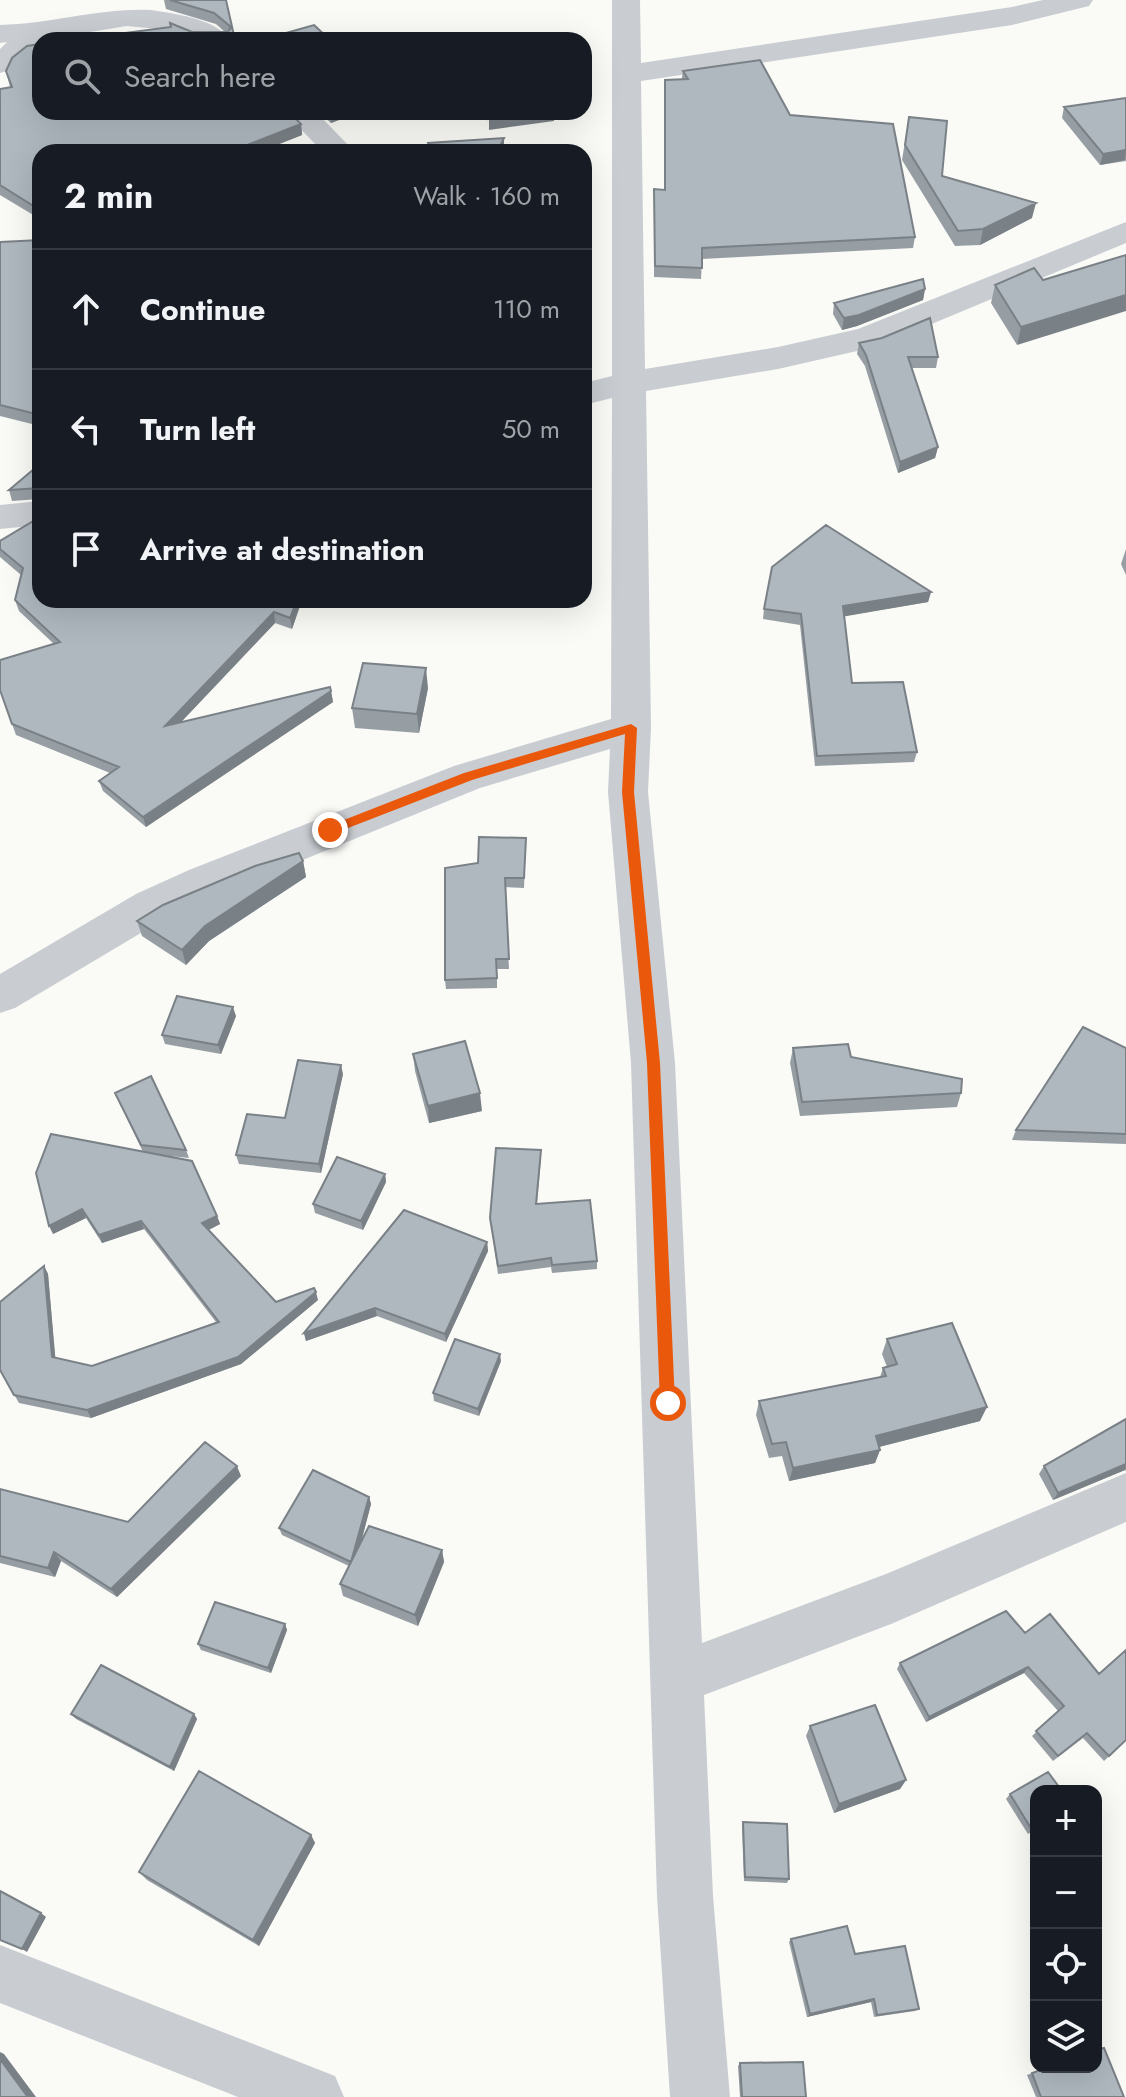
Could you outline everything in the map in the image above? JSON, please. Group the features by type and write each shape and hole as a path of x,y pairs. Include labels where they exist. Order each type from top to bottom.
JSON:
{"street":[{"path":"626,0 631,728 628,792 653,1063 685,1896 700,2097"},
{"path":"626,74 1012,16 1079,0"},
{"path":"37,32 86,10 165,19 204,32"},
{"path":"0,34 32,33"},
{"path":"0,64 32,36"},
{"path":"307,120 332,144"},
{"path":"592,392 778,358 867,338 1126,232"},
{"path":"0,517 32,514"},
{"path":"0,995 151,906 204,882 468,777 631,728"},
{"path":"677,1679 891,1598 1126,1497"},
{"path":"0,1974 312,2097"}],"building":[{"path":"170,0 226,0 233,32 228,32 231,27 214,13"},
{"path":"170,23 192,32 133,32 171,27"},
{"path":"314,25 321,32 289,32"},
{"path":"32,45 32,120 297,120 301,124 250,144 32,144 32,205 0,185 0,89 12,87 6,71 12,58"},
{"path":"760,60 790,115 893,124 915,237 702,248 702,268 655,266 654,189 665,190 665,80 688,79 683,71"},
{"path":"1126,98 1126,150 1103,154 1064,107"},
{"path":"909,117 947,121 942,176 1036,203 983,229 958,231 905,145"},
{"path":"504,138 501,144 428,143"},
{"path":"32,240 32,413 0,405 0,242"},
{"path":"1126,255 1126,295 1021,327 995,285 1034,268 1043,280"},
{"path":"923,279 925,289 859,315 844,318 834,303"},
{"path":"930,318 938,357 908,357 938,447 900,462 866,355 859,343 882,338"},
{"path":"32,471 32,488 9,490"},
{"path":"32,522 32,608 294,608 290,618 274,612 165,726 330,687 331,691 143,817 99,781 119,767 12,724 0,690 0,660 60,642 15,600 23,568 0,549 0,541"},
{"path":"826,525 931,592 843,606 852,683 903,682 917,752 817,756 801,614 764,609 772,567"},
{"path":"363,663 426,668 417,714 352,708"},
{"path":"479,837 526,838 524,878 505,878 509,959 496,959 497,978 445,980 445,868 478,863"},
{"path":"299,853 303,861 205,926 182,950 137,921 163,905 255,866"},
{"path":"177,996 233,1007 218,1045 162,1035"},
{"path":"1083,1027 1126,1048 1126,1134 1016,1130"},
{"path":"465,1041 480,1093 428,1106 413,1054"},
{"path":"848,1044 851,1057 962,1079 961,1093 802,1102 793,1048"},
{"path":"298,1060 341,1065 319,1164 236,1155 247,1114 285,1118"},
{"path":"151,1076 186,1150 141,1145 115,1093"},
{"path":"51,1134 192,1161 217,1216 202,1223 276,1302 314,1288 316,1292 238,1357 87,1410 14,1395 0,1370 0,1302 44,1266 52,1357 92,1366 219,1322 141,1221 99,1235 82,1209 49,1226 36,1173"},
{"path":"496,1148 541,1150 536,1204 590,1200 597,1261 552,1265 551,1258 498,1266 490,1218"},
{"path":"337,1157 385,1174 361,1221 313,1204"},
{"path":"404,1210 487,1242 445,1334 375,1308 304,1333"},
{"path":"952,1323 987,1407 876,1436 880,1450 793,1468 786,1442 772,1444 759,1401 886,1376 883,1368 897,1364 887,1339"},
{"path":"455,1339 500,1354 478,1409 433,1393"},
{"path":"1126,1419 1126,1464 1058,1493 1044,1466"},
{"path":"205,1442 237,1466 111,1589 54,1552 48,1568 0,1556 0,1489 128,1522"},
{"path":"313,1470 369,1497 351,1562 279,1528"},
{"path":"369,1526 442,1550 415,1615 340,1584"},
{"path":"215,1602 285,1624 268,1668 198,1644"},
{"path":"1006,1611 1025,1633 1050,1614 1099,1674 1126,1650 1126,1740 1109,1756 1087,1733 1058,1756 1036,1731 1064,1706 1028,1667 929,1717 900,1663"},
{"path":"101,1665 194,1714 170,1767 71,1714"},
{"path":"875,1705 906,1780 839,1804 810,1726"},
{"path":"199,1771 311,1835 253,1940 139,1872"},
{"path":"1048,1772 1058,1785 1030,1785 1030,1827 1010,1794"},
{"path":"743,1822 787,1824 789,1879 745,1877"},
{"path":"0,1891 41,1913 22,1949 0,1940"},
{"path":"847,1926 855,1954 905,1946 919,2009 877,2015 874,1999 810,2014 791,1939"},
{"path":"1102,2048 1124,2097 1041,2097 1032,2073 1102,2073"},
{"path":"0,2059 27,2096 26,2097 0,2097"},
{"path":"803,2062 806,2097 742,2097 740,2063"}],"route":[{"path":"330,830 468,777 631,728 628,792 653,1063 668,1403"}]}
